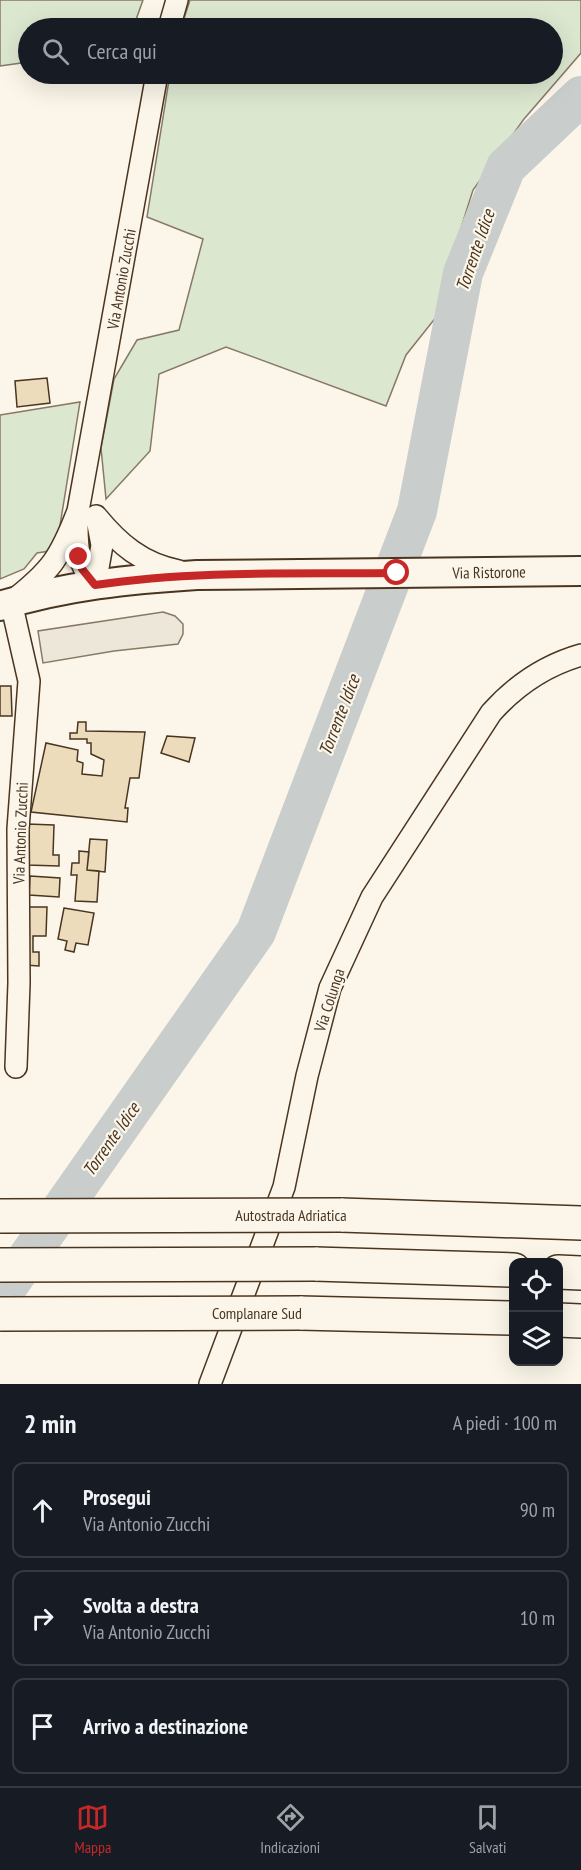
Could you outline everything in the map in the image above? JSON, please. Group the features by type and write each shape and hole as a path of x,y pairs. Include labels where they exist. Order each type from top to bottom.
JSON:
{"highway":[{"name":"Autostrada Adriatica","path":"0,1216 341,1215 581,1223"},
{"path":"0,1265 315,1264 509,1270"},
{"path":"563,1272 581,1273"},
{"name":"Complanare Sud","path":"0,1314 300,1313 509,1318"},
{"path":"563,1320 581,1321"}],"main road":[{"name":"Via Ristorone","path":"397,573 572,571"},
{"name":"Via Antonio Zucchi","path":"5,604 95,585 142,578 203,575 397,573"}],"street":[{"path":"172,18 177,0"},
{"name":"Via Antonio Zucchi","path":"95,585 82,569 79,557 87,513 84,485 155,84"},
{"path":"5,604 38,582 54,564 87,513"},
{"name":"Via Antonio Zucchi","path":"87,513 131,552 160,568 203,575"},
{"name":"Via Antonio Zucchi","path":"5,604 29,681 18,829 19,983 16,1067"},
{"name":"Via Colunga","path":"210,1384 284,1187 307,1076 330,988 372,897 491,713 510,692 545,670 581,655"}],"green space":[{"path":"0,0 143,0 137,18 18,18 18,63 0,66"},
{"path":"190,0 581,0 581,53 563,74 563,18 184,18"},
{"path":"168,84 554,84 524,119 473,190 446,275 441,311 406,355 386,406 226,347 159,374 150,451 106,499 101,448 114,379 137,340 179,330 203,239 147,217"},
{"path":"80,402 56,550 37,553 24,569 0,579 0,415"}],"shaded area":[{"path":"163,612 175,616 183,624 183,634 178,644 114,651 43,663 38,631"}],"building":[{"path":"47,378 50,403 17,407 15,381"},
{"path":"0,686 11,686 12,716 0,716"},
{"path":"78,722 86,722 86,731 145,732 139,778 130,778 125,808 128,808 127,822 31,812 46,743 78,750 77,761 83,763 82,774 102,776 104,760 91,754 91,743 87,743 87,739 70,739 70,733 77,733"},
{"path":"167,736 195,738 189,762 161,753"},
{"path":"27,824 54,825 53,855 59,855 59,866 26,865"},
{"path":"90,839 107,840 105,872 87,870"},
{"path":"79,851 89,852 87,870 99,871 97,902 75,901 77,875 71,875 72,863 79,863"},
{"path":"30,876 60,878 59,897 29,895"},
{"path":"25,907 47,907 46,936 33,936 33,952 39,952 39,966 25,965"},
{"path":"64,908 94,913 88,945 76,943 74,952 65,950 67,941 58,939"}],"waterway":[{"name":"Torrente Idice","path":"0,1297 256,932 417,511 463,273 506,167 581,96"}],"route":[{"path":"79,557 82,569 95,585 142,578 197,575 397,573"}]}
